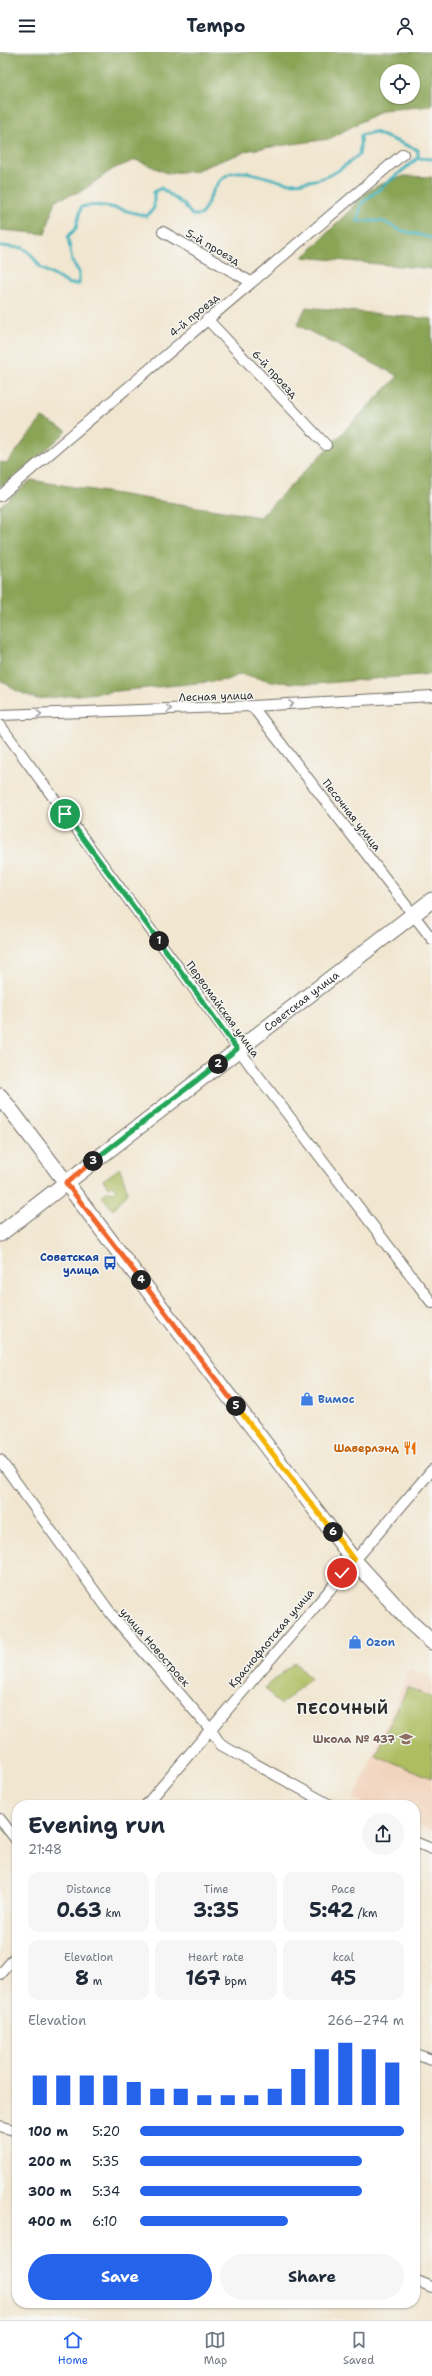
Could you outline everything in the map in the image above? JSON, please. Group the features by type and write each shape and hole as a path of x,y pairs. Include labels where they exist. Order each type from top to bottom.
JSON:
{"main road":[{"name":"Советская улица","path":"0,1234 237,1049 432,900"},
{"path":"0,1096 354,1560 410,1622 432,1642"}],"street":[{"name":"4-й проезд","path":"0,496 403,154"},
{"name":"5-й проезд","path":"163,232 251,282"},
{"name":"6-й проезд","path":"207,320 326,445"},
{"name":"Лесная улица","path":"0,715 252,706 432,696"},
{"name":"Песочная улица","path":"252,706 432,938"},
{"name":"Первомайская улица","path":"0,725 237,1049 432,1303"},
{"name":"улица Новостроек","path":"0,1460 112,1615 211,1730 221,1745 321,1800"},
{"name":"Краснофлотская улица","path":"150,1800 432,1470"},
{"path":"0,1819 12,1835"},
{"path":"420,1844 432,1850"},
{"path":"0,1975 12,1961"},
{"path":"420,2056 432,2060"},
{"path":"0,2126 12,2130"},
{"path":"420,2282 432,2287"}],"shaded area":[{"name":"Школа № 437","path":"410,1668 432,1678 432,1831 420,1826 420,1800 354,1799"}],"green space":[{"path":"0,52 432,52 432,106 383,110 329,139 250,150 194,171 167,173 136,160 113,169 82,191 56,200 45,234 0,230"},
{"path":"404,176 432,177 432,269 303,257 351,209 361,196 389,181"},
{"path":"306,307 432,319 432,674 315,684 277,682 240,674 228,680 37,699 17,691 0,680 0,506 31,480 260,517 398,376 297,325"},
{"path":"42,418 67,431 26,468 0,487 0,462 7,463"},
{"path":"120,1168 128,1192 113,1210 102,1196 108,1191 113,1193 116,1189 112,1185 108,1187 103,1180"},
{"path":"295,1662 310,1679 280,1705 265,1688"},
{"path":"408,1687 432,1698 432,1778 375,1755"}],"waterway":[{"path":"0,246 23,248 30,253 41,268 69,284 79,284 79,272 72,261 68,237 76,228 81,207 106,206 147,216 154,208 154,192 161,188 184,205 192,215 201,215 215,188 227,175 234,172 250,173 290,183 305,182 322,178 339,170 359,155 361,135 374,132 418,150 418,158 362,203 357,221 382,221 400,230 432,238"},
{"path":"418,158 432,159"}],"place":[{"name":"Советская улица","path":"110,1263"},
{"name":"Вимос","path":"307,1399"},
{"name":"Шаверлэнд","path":"410,1448"},
{"name":"Ozon","path":"355,1642"},
{"name":"Школа № 437","path":"406,1739"}],"district":[{"name":"ПЕСОЧНЫЙ","path":"343,1709"}],"route":[{"path":"65,814 237,1049 66,1183 354,1560 342,1573"}]}
